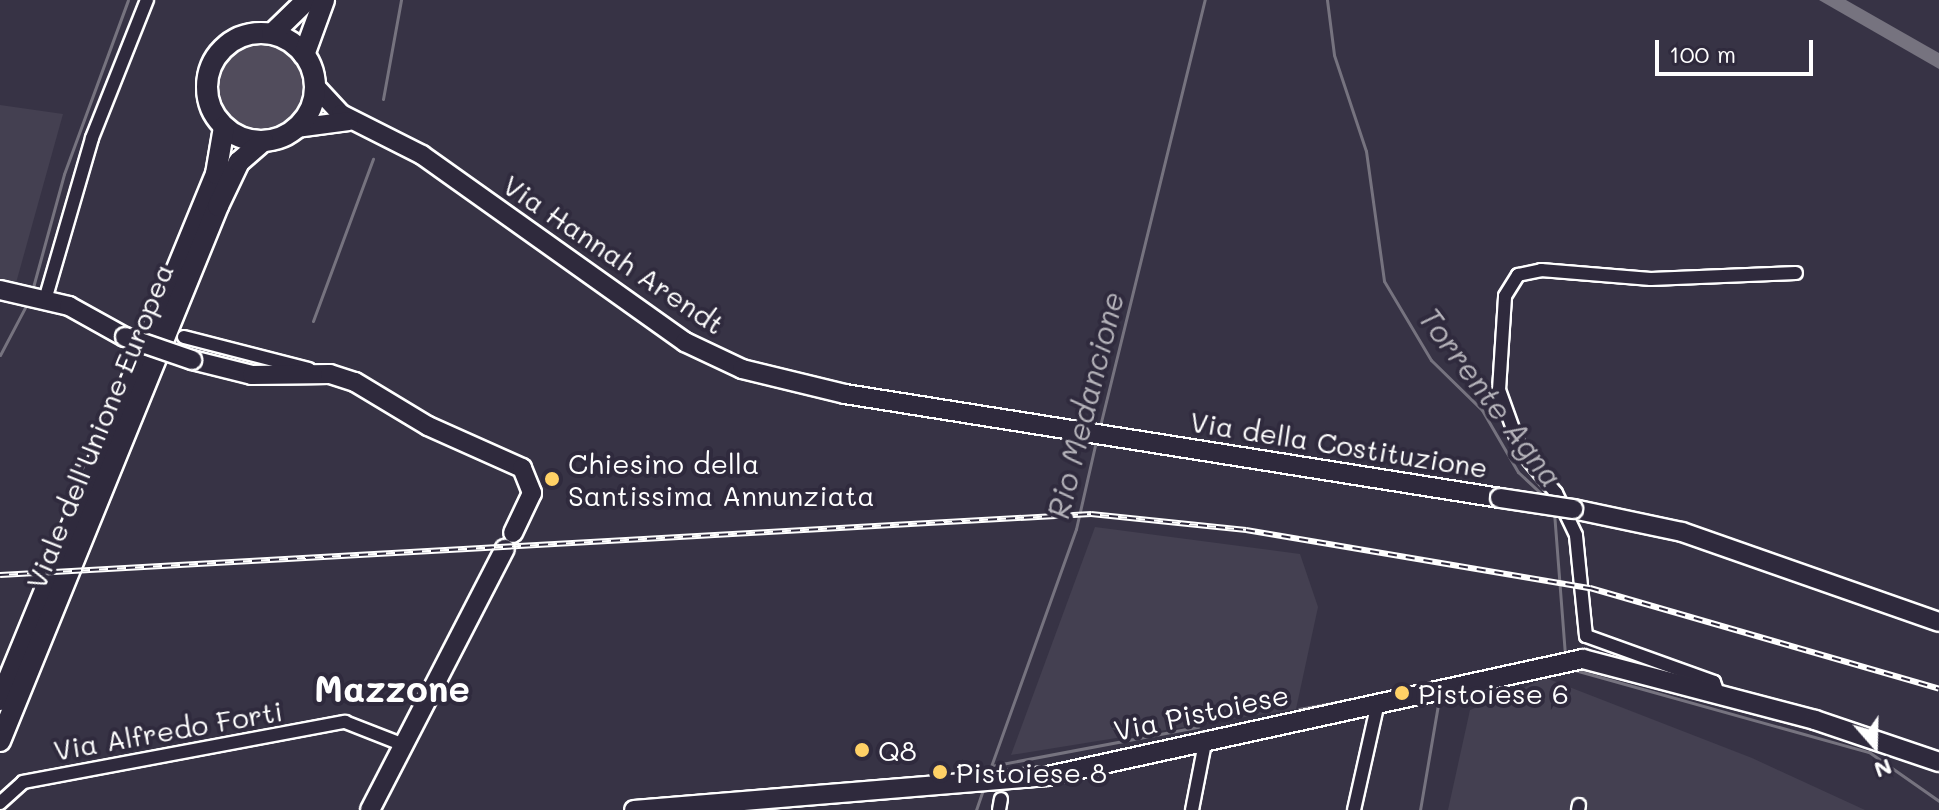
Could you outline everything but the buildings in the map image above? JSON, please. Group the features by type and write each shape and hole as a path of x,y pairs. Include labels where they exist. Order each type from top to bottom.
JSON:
{"main road":[{"path":"263,141 224,127 208,101 212,63 234,40 272,34 307,0"},
{"path":"304,55 324,0"},
{"path":"272,34 304,55 315,86 296,128"},
{"name":"Viale dell'Unione Europea","path":"0,700 216,174 224,127"},
{"name":"Viale dell'Unione Europea","path":"0,741 218,206 239,162 263,141 296,128"}],"street":[{"path":"37,298 92,138 147,0"},
{"name":"Via Hannah Arendt","path":"315,86 352,121 422,155 714,357 801,386 1104,436"},
{"path":"296,128 352,121"},
{"path":"1796,273 1651,279 1541,270 1518,275 1505,296 1499,390 1521,451 1556,493 1576,535 1586,636 1714,682 1719,696 1939,762"},
{"path":"0,290 37,298 125,337 192,360 252,375 330,374"},
{"path":"184,337 330,374 522,468 532,493 399,743 370,810"},
{"name":"Via della Costituzione","path":"1104,436 1573,509 1682,532 1939,622"},
{"name":"Via Pistoiese","path":"634,810 977,783 999,797 1206,738 1577,660 1719,696"},
{"path":"1354,810 1378,703"},
{"name":"Via Alfredo Forti","path":"0,803 23,782 345,722 399,743"},
{"path":"1192,810 1206,738"}],"shaded area":[{"path":"1819,0 1846,0 1939,53 1939,69"},
{"path":"259,41 277,44 292,54 302,69 305,87 302,105 292,120 277,130 259,133 241,130 226,120 216,105 213,87 216,69 226,54 241,44"},
{"path":"0,105 63,114 16,283 0,281"},
{"path":"1095,527 1300,554 1318,607 1296,709 1011,755"},
{"path":"1546,678 1752,758 1865,810 1448,810 1470,710"}],"waterway":[{"path":"32,291 64,174 128,0"},
{"path":"383,99 401,0"},
{"name":"Rio Medancione","path":"1100,426 1205,0"},
{"name":"Torrente Agna","path":"1327,0 1334,55 1366,151 1384,281 1431,360 1482,410 1518,472 1544,496"},
{"path":"313,321 373,159"},
{"path":"0,355 28,302"},
{"name":"Rio Medancione","path":"989,772 1076,529 1096,441"},
{"name":"Torrente Agna","path":"1554,512 1565,655"},
{"name":"Torrente Agna","path":"1571,669 1869,752 1939,801"},
{"path":"1299,709 1441,683"},
{"path":"1420,810 1439,699"},
{"path":"991,766 1198,727"},
{"name":"Rio Medancione","path":"976,810 984,787"}],"railway":[{"path":"0,575 1091,514 1246,530 1590,588 1939,689"}],"place":[{"name":"Chiesino della Santissima Annunziata","path":"552,479"},
{"name":"Pistoiese 6","path":"1402,693"},
{"name":"Q8","path":"862,750"},
{"name":"Pistoiese 8","path":"940,772"}],"district":[{"name":"Mazzone","path":"392,688"}]}
